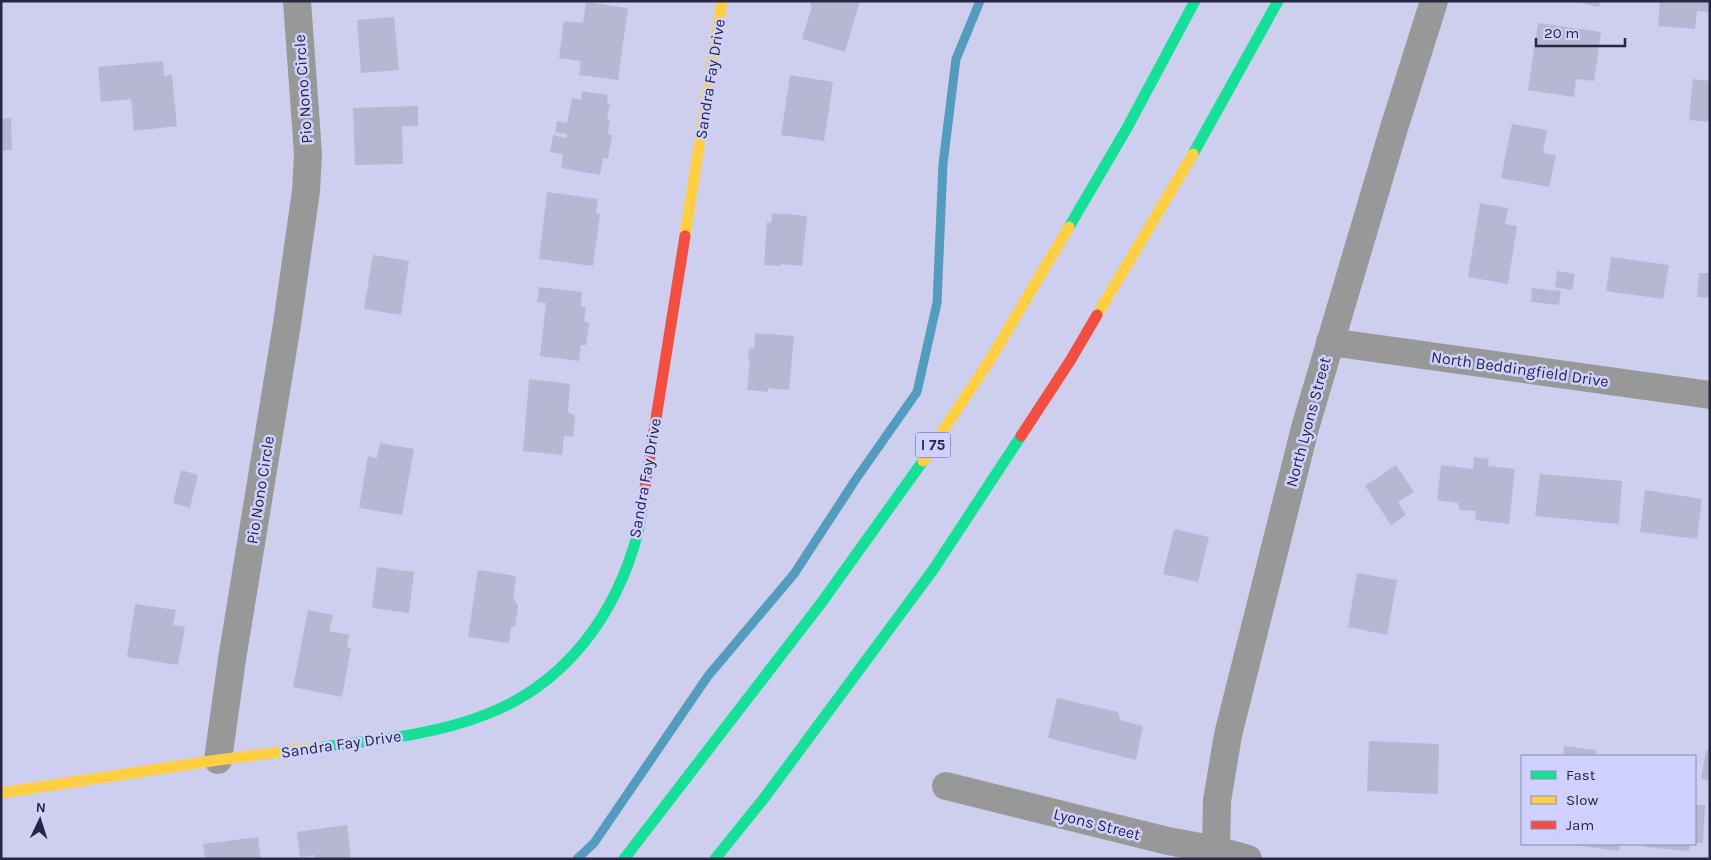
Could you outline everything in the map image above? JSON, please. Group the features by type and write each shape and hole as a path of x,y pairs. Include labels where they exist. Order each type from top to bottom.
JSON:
{"main road":[{"name":"Sandra Fay Drive","path":"218,760 388,738 456,725 496,711 530,693 554,674 576,653 600,620 618,589 638,530 722,1"},
{"name":"I 75","path":"624,859 822,602 906,486 1003,338 1127,128 1195,1"},
{"path":"715,859 765,797 933,570 1070,361 1207,131 1278,1"},
{"path":"1,793 218,760"}],"street":[{"name":"Pio Nono Circle","path":"218,760 232,658 287,324 306,191 308,154 296,1"},
{"name":"North Lyons Street","path":"1216,850 1217,801 1228,734 1305,428 1434,1"},
{"name":"North Beddingfield Drive","path":"1330,342 1710,395"},
{"name":"Lyons Street","path":"946,786 1248,859"}],"building":[{"path":"811,1 860,1 845,52 802,39 812,6 810,5"},
{"path":"1573,1 1600,1 1599,7"},
{"path":"1660,1 1710,1 1710,12 1697,11 1695,29 1658,26"},
{"path":"586,2 628,8 618,80 579,75 581,61 559,58 564,21 583,23"},
{"path":"394,17 399,70 361,73 357,20"},
{"path":"1538,23 1601,32 1594,81 1576,79 1574,97 1528,90"},
{"path":"163,61 164,76 172,75 177,126 134,131 131,99 101,102 98,67"},
{"path":"790,75 833,82 824,141 781,135"},
{"path":"1693,79 1710,81 1710,122 1689,120"},
{"path":"582,91 608,95 607,104 610,104 607,119 610,120 608,134 612,135 608,159 603,158 600,175 561,168 563,154 550,152 553,135 566,138 567,134 555,132 557,121 567,123 572,98 581,100"},
{"path":"418,106 418,126 402,126 403,164 355,165 353,108"},
{"path":"11,118 12,150 1,151 1,119"},
{"path":"1512,124 1547,130 1543,153 1556,155 1549,187 1501,178"},
{"path":"547,192 598,199 596,213 600,214 593,266 539,259"},
{"path":"1480,203 1508,208 1505,224 1517,226 1508,284 1468,277"},
{"path":"772,213 807,216 802,266 764,265 767,222 771,223"},
{"path":"373,255 409,261 401,315 364,309"},
{"path":"1611,257 1669,265 1663,299 1606,291"},
{"path":"1557,271 1575,274 1572,290 1555,287"},
{"path":"1699,273 1710,273 1710,298 1697,297"},
{"path":"539,287 582,292 581,307 586,307 584,321 589,323 586,345 581,345 579,361 540,356 546,303 537,302"},
{"path":"1532,288 1561,291 1559,305 1531,302"},
{"path":"755,333 794,336 789,390 768,388 768,392 747,390 750,359 748,358 749,348 754,349"},
{"path":"529,379 570,384 568,412 575,416 573,437 564,436 562,455 523,451"},
{"path":"380,443 414,449 402,515 359,508 368,456 377,458"},
{"path":"1474,457 1489,459 1488,466 1515,469 1509,524 1475,520 1476,511 1460,510 1458,503 1437,500 1441,465 1473,469"},
{"path":"1396,465 1414,492 1398,502 1406,515 1391,525 1365,486"},
{"path":"181,470 198,475 190,508 173,503"},
{"path":"1540,474 1622,481 1619,524 1535,516"},
{"path":"1645,490 1702,499 1697,539 1640,532"},
{"path":"1174,529 1209,537 1198,582 1163,574"},
{"path":"377,567 414,572 409,613 372,608"},
{"path":"478,570 516,576 513,598 518,605 515,627 511,627 509,643 468,637"},
{"path":"1357,573 1397,580 1387,635 1348,627"},
{"path":"135,604 176,610 173,625 185,627 178,665 127,657"},
{"path":"308,610 333,615 329,631 349,635 347,647 351,648 342,697 293,687"},
{"path":"1057,698 1118,712 1120,720 1143,726 1136,760 1048,738"},
{"path":"1369,741 1439,744 1438,794 1367,791"},
{"path":"1564,746 1596,750 1595,755 1563,755"},
{"path":"1706,751 1710,751 1710,780 1701,779"},
{"path":"1696,805 1705,805 1703,843 1696,843"},
{"path":"347,825 351,859 315,859 314,855 300,857 297,832"},
{"path":"258,837 261,859 205,859 203,844"},
{"path":"1574,845 1620,845 1619,851"},
{"path":"1644,845 1690,845 1689,851 1644,847"}],"waterway":[{"path":"577,859 594,843 708,676 794,574 856,479 917,392 937,303 943,164 956,59 980,1"}],"traffic: fast":[{"path":"1069,227 1127,128 1195,1"},
{"path":"1193,154 1278,1"},
{"path":"715,859 765,797 933,570 1021,436"},
{"path":"624,859 822,602 923,461"},
{"path":"321,747 405,736 447,727 487,714 516,701 541,684 585,642 617,590 629,562 638,532 644,494"}],"traffic: slow":[{"path":"685,236 722,1"},
{"path":"1097,315 1193,154"},
{"path":"923,461 988,363 1069,227"},
{"path":"1,793 218,760 321,747"}],"traffic: jam":[{"path":"644,494 685,236"},
{"path":"1021,436 1070,361 1097,315"}]}
